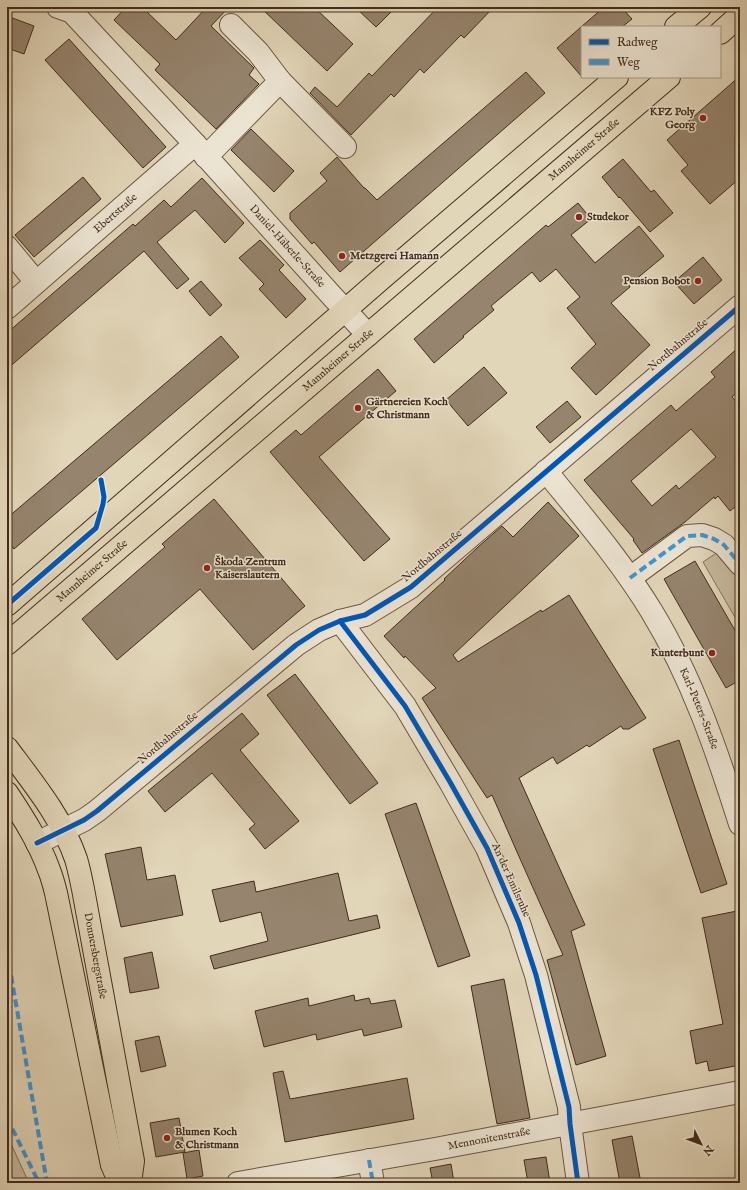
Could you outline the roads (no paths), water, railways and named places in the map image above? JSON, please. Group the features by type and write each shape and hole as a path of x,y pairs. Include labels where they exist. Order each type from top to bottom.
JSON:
{"main road":[{"path":"677,26 700,7"},
{"path":"721,32 740,16"},
{"path":"7,605 616,78"},
{"name":"Mannheimer Straße","path":"7,644 668,78"},
{"name":"Donnersbergstraße","path":"7,748 64,830 76,860 133,1161 130,1183"},
{"path":"7,793 37,843 49,869 56,893 112,1165 120,1183"}],"street":[{"name":"Daniel-Häberle-Straße","path":"69,9 368,335"},
{"path":"231,25 258,52 280,81 345,147"},
{"path":"200,151 280,81"},
{"name":"Ebertstraße","path":"7,308 36,282 200,151"},
{"path":"7,247 36,282"},
{"name":"Nordbahnstraße","path":"37,843 84,820 97,811 296,645 319,630 340,621 365,615 411,587 740,306"},
{"name":"Karl-Peters-Straße","path":"546,471 615,557 652,612 675,654 700,707 740,824"},
{"path":"630,578 687,536 702,535 714,539 724,545 740,564"},
{"name":"An der Emilsruhe","path":"340,621 405,706 487,848 519,923 536,975 569,1107 578,1183"},
{"name":"Mennonitenstraße","path":"238,1183 740,1092"},
{"path":"369,1160 373,1183"}],"place":[{"name":"KFZ Poly Georg","path":"703,118"},
{"name":"Studekor","path":"579,217"},
{"name":"Metzgerei Hamann","path":"342,256"},
{"name":"Pension Bobot","path":"698,281"},
{"name":"Gärtnereien Koch & Christmann","path":"358,408"},
{"name":"Škoda Zentrum Kaiserslautern","path":"207,568"},
{"name":"Kunterbunt","path":"712,653"},
{"name":"Blumen Koch & Christmann","path":"167,1138"}]}
